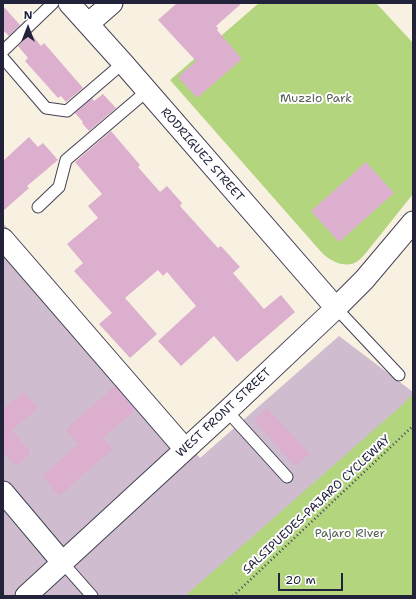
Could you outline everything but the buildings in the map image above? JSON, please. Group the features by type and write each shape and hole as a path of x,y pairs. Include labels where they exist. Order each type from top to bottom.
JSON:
{"street":[{"name":"RODRIGUEZ STREET","path":"69,3 336,308"},
{"path":"88,24 112,3"},
{"name":"WEST FRONT STREET","path":"26,596 227,411 336,308 364,280 413,222"},
{"path":"3,239 185,449"},
{"path":"3,492 62,562"}],"lane":[{"path":"3,51 53,3"},
{"path":"3,58 46,108 67,111 122,63"},
{"path":"38,207 59,187 66,160 147,91"},
{"path":"336,308 399,375"},
{"path":"227,411 287,476"},
{"path":"62,562 92,596"}],"path":[{"name":"SALSIPUEDES-PAJARO CYCLEWAY","path":"233,596 413,426"}],"shaded area":[{"path":"3,223 200,458 339,336 413,392 413,402 201,596 3,596"}],"green space":[{"name":"Muzzio Park","path":"259,3 376,3 413,43 413,194 365,254 354,263 340,264 323,254 170,80"},
{"name":"Pajaro River","path":"413,394 413,596 185,596 401,406"}]}
